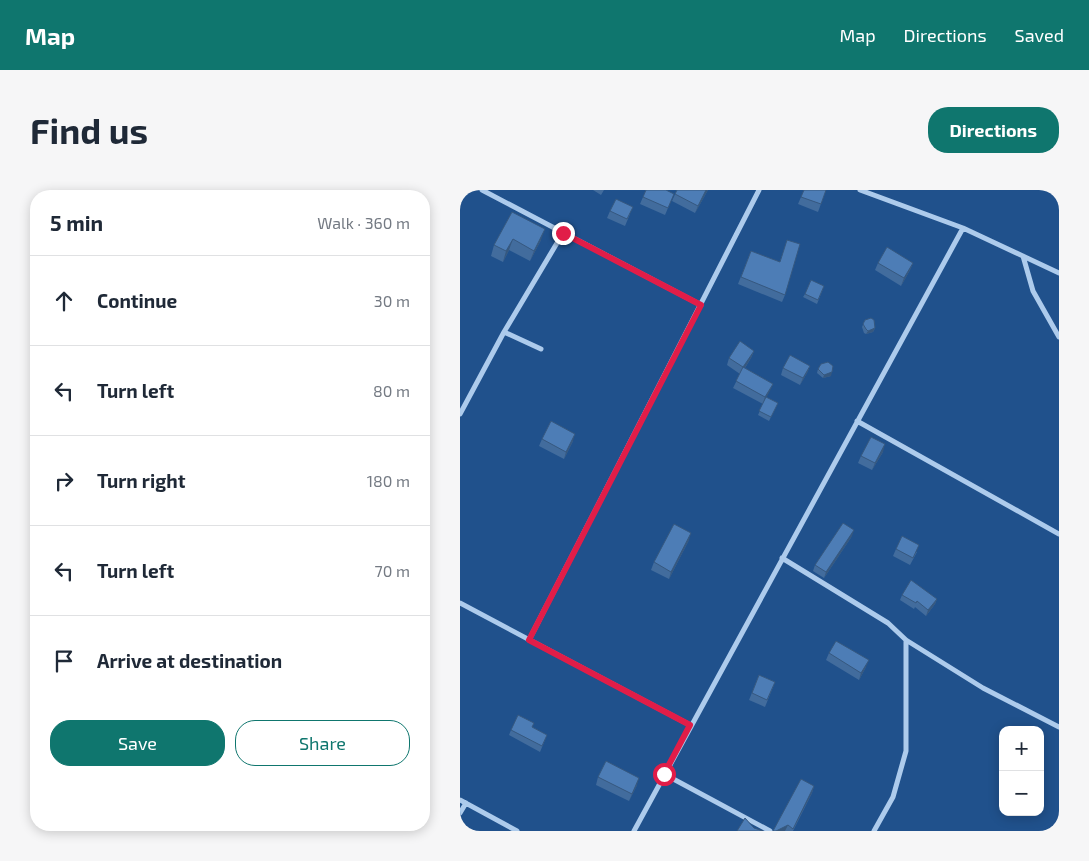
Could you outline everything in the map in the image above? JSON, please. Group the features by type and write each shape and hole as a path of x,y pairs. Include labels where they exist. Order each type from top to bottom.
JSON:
{"street":[{"path":"482,190 701,305"},
{"path":"529,640 759,190"},
{"path":"860,190 963,228 1059,273"},
{"path":"634,831 690,725 963,228"},
{"path":"460,414 504,332 563,233"},
{"path":"1023,256 1033,291 1059,337"},
{"path":"504,332 541,349"},
{"path":"460,400 466,403"},
{"path":"857,421 1059,534"},
{"path":"782,558 888,624 906,640 983,688 1059,727"},
{"path":"460,604 690,725"},
{"path":"874,831 893,796 906,751 906,640"},
{"path":"664,774 770,831"},
{"path":"460,813 463,802 517,831"}],"building":[{"path":"646,190 666,190 674,194 668,208 643,197"},
{"path":"677,190 706,190 698,206 675,194"},
{"path":"804,190 826,190 821,204 801,197"},
{"path":"616,199 633,207 627,219 610,211"},
{"path":"512,212 545,229 534,251 513,239 506,251 494,245"},
{"path":"787,240 800,244 785,295 741,277 751,251 780,262"},
{"path":"887,247 913,263 904,278 878,263"},
{"path":"811,280 824,286 818,300 805,294"},
{"path":"871,318 874,320 875,328 868,331 863,324 865,320"},
{"path":"740,341 754,351 743,367 729,358"},
{"path":"790,355 810,366 803,378 783,368"},
{"path":"828,362 833,366 832,372 824,375 818,369 821,364"},
{"path":"743,367 773,384 765,397 736,381"},
{"path":"766,397 778,403 771,417 759,411"},
{"path":"551,421 575,434 566,452 542,439"},
{"path":"871,437 885,444 875,463 861,456"},
{"path":"843,523 854,530 826,572 815,565"},
{"path":"674,524 691,533 671,572 654,562"},
{"path":"902,536 919,545 913,558 896,549"},
{"path":"911,580 937,599 928,610 917,601 916,603 902,595"},
{"path":"836,641 869,660 861,673 829,653"},
{"path":"759,675 775,682 767,700 752,693"},
{"path":"518,715 534,723 532,727 547,735 542,746 511,730"},
{"path":"606,761 639,778 632,794 598,777"},
{"path":"801,779 814,786 793,829 788,825 773,831"},
{"path":"745,818 754,828 763,831 737,831"}],"route":[{"path":"563,233 701,305 529,640 690,725 664,774"}]}
